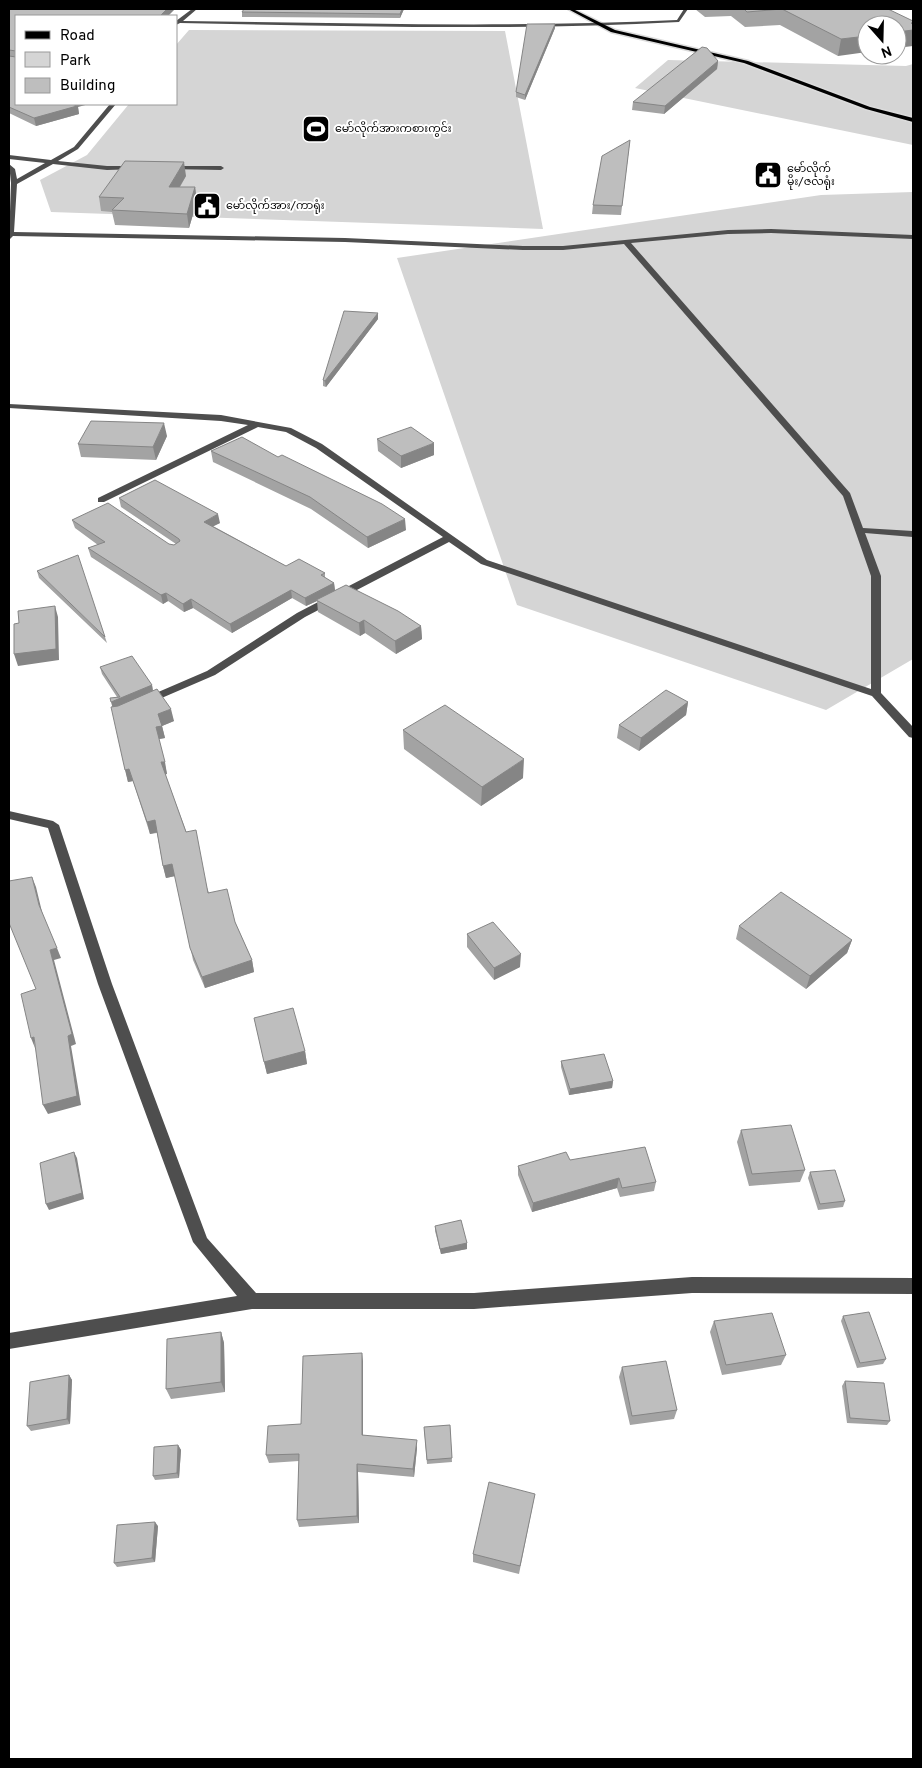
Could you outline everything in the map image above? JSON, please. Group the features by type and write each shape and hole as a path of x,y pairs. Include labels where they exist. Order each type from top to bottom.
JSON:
{"main road":[{"path":"570,9 613,31 746,62 868,108 913,120"}],"street":[{"path":"178,23 196,9"},
{"path":"178,23 601,25 679,21 686,9"},
{"path":"14,183 76,148 112,105"},
{"path":"9,157 107,168 145,168"},
{"path":"9,166 12,168 14,183 10,235 345,240 523,248 563,248 728,232 763,231 913,237"},
{"path":"164,168 221,168"},
{"path":"626,242 847,495 876,576 876,694"},
{"path":"9,406 221,418 288,430 319,446 484,562 876,694 913,734"},
{"path":"109,505 101,500 256,425"},
{"path":"859,530 913,534"},
{"path":"133,706 211,673 301,615 449,538"},
{"path":"9,815 53,825 105,984 201,1242 252,1300"},
{"path":"9,1341 252,1300 474,1301 692,1285 913,1286"}],"green space":[{"name":"မော်လိုက်အားကစားကွင်း","path":"189,30 505,31 543,229 51,212 40,180 87,155 128,105 178,105 178,43"},
{"path":"668,60 906,66 913,64 913,145 635,88"},
{"path":"913,192 913,659 826,710 517,605 397,258 821,195"}],"building":[{"path":"9,9 167,9 161,15 15,15 15,51 9,50"},
{"path":"244,9 402,9 400,14 242,12"},
{"path":"744,9 782,9 747,12"},
{"path":"782,9 888,9 900,15 857,15 857,37 841,39"},
{"path":"907,18 913,21 911,23 913,24 913,30 907,31"},
{"path":"527,24 555,24 525,95 516,92"},
{"path":"702,47 707,48 718,61 665,106 633,102"},
{"path":"9,56 15,57 15,105 77,106 34,118 9,107"},
{"path":"630,140 622,206 593,205 602,156"},
{"path":"125,161 184,162 169,187 195,187 187,214 112,210 124,198 99,197"},
{"path":"344,311 378,313 325,381 323,380"},
{"path":"91,421 164,423 153,447 78,444"},
{"path":"411,427 434,443 401,456 377,439"},
{"path":"242,437 278,457 282,455 382,504 405,519 367,537 310,497 211,451"},
{"path":"155,480 218,514 204,522 286,566 299,559 325,573 321,575 334,583 305,598 291,590 230,624 191,599 183,604 166,593 161,595 88,548 105,542 72,520 108,503 169,544 174,545 180,541 179,539 119,498"},
{"path":"78,555 105,637 37,571"},
{"path":"346,585 398,611 421,626 395,641 364,620 359,623 316,600"},
{"path":"55,606 56,649 14,654 14,624 19,623 18,611"},
{"path":"132,656 152,685 111,702 110,698 120,697 100,667"},
{"path":"157,689 171,709 158,714 162,726 156,727 165,762 161,762 186,832 196,830 208,893 227,889 235,922 252,960 202,977 190,948 172,864 163,866 155,820 147,822 129,769 125,770 111,707 118,706"},
{"path":"666,690 688,702 641,738 619,725"},
{"path":"445,705 524,759 482,787 403,730"},
{"path":"32,877 39,905 57,948 50,950 72,1034 68,1036 77,1096 43,1105 34,1037 31,1038 21,994 36,989 9,923 9,881"},
{"path":"781,892 852,940 810,976 739,926"},
{"path":"493,922 521,954 494,968 467,934"},
{"path":"293,1008 305,1051 264,1062 254,1018"},
{"path":"604,1054 613,1081 570,1089 561,1061"},
{"path":"791,1125 805,1170 752,1174 741,1130"},
{"path":"645,1147 656,1182 622,1188 619,1178 533,1203 518,1166 566,1152 570,1160"},
{"path":"74,1152 82,1193 46,1204 40,1163"},
{"path":"835,1170 845,1201 820,1204 810,1172"},
{"path":"461,1220 467,1243 440,1249 435,1226"},
{"path":"869,1312 886,1359 860,1363 843,1316"},
{"path":"772,1313 786,1355 726,1365 714,1321"},
{"path":"221,1332 221,1382 166,1389 167,1339"},
{"path":"362,1353 362,1435 417,1440 413,1469 357,1464 357,1516 297,1520 299,1454 266,1455 268,1426 301,1424 303,1356"},
{"path":"666,1361 677,1410 632,1416 622,1367"},
{"path":"69,1375 67,1419 27,1426 30,1382"},
{"path":"845,1381 884,1383 890,1421 850,1418"},
{"path":"450,1425 452,1458 427,1460 424,1427"},
{"path":"178,1445 177,1473 153,1476 154,1447"},
{"path":"489,1482 535,1494 520,1566 473,1554"},
{"path":"155,1522 152,1558 114,1563 117,1525"}],"place":[{"name":"မော်လိုက်အားကစားကွင်း","path":"316,129"},
{"name":"မော်လိုက် မိုး/ဇလရုံး","path":"768,175"},
{"name":"မော်လိုက်အား/ကာရုံး","path":"207,206"}]}
